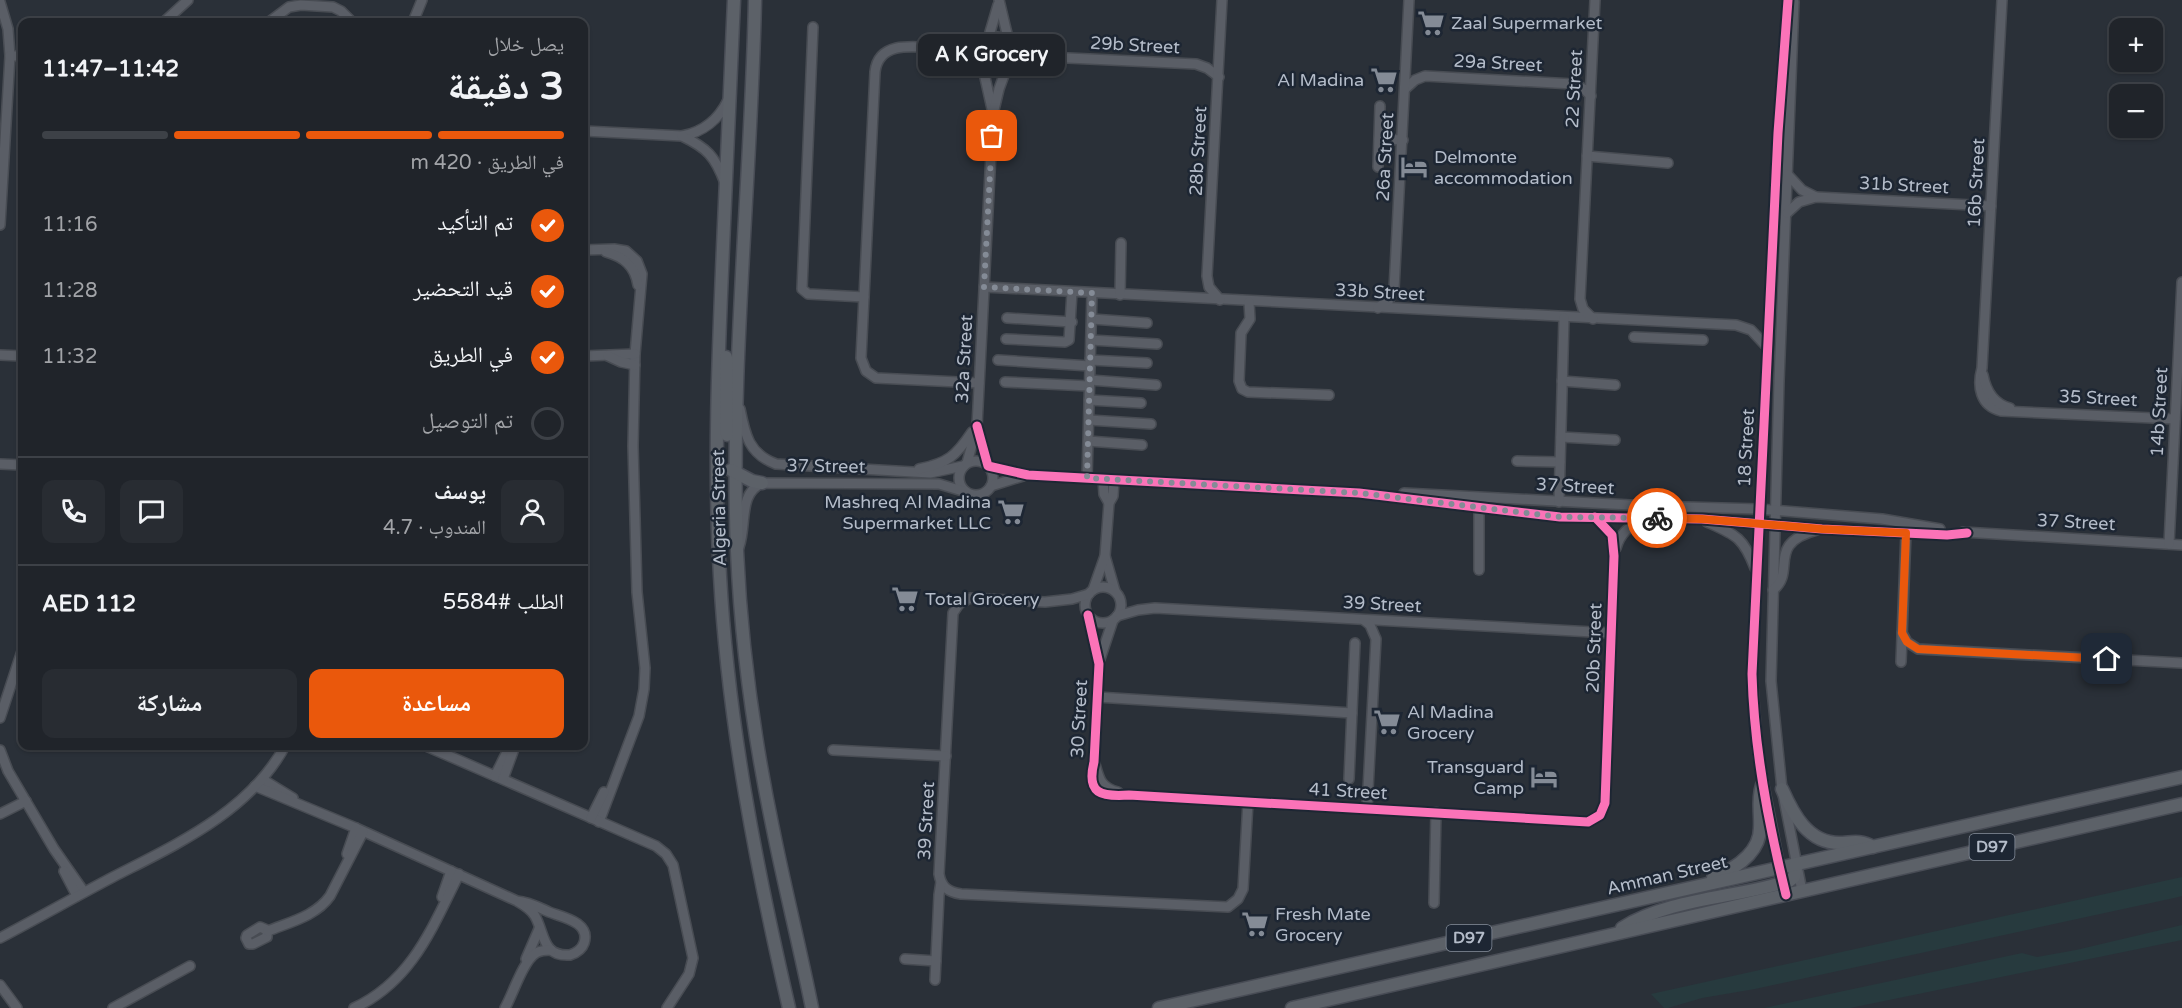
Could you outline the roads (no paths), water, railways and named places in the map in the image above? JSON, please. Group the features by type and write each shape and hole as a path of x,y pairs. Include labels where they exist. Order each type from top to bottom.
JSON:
{"main road":[{"name":"Algeria Street","path":"734,0 718,363 717,486 724,626 733,719 746,802 789,1008"},
{"name":"Algeria Street","path":"755,0 736,387 734,473 737,552 743,634 755,730 772,828 812,1008"},
{"path":"725,222 730,240 726,361 727,460 734,473 762,483"},
{"name":"Amman Street","path":"1159,1008 2182,777"},
{"path":"1701,886 1735,867 1754,848 1760,830 1758,809 1762,785"},
{"path":"1782,789 1800,823 1816,836 1836,843 1861,842 1873,847"},
{"name":"D97","path":"1292,1008 1614,934 1785,889 1802,891 2182,804"},
{"path":"1785,889 1794,877 1796,864"},
{"path":"809,993 817,1008"}],"street":[{"path":"168,18 188,0"},
{"path":"415,18 422,0"},
{"name":"28b Street","path":"1220,300 1212,292 1207,276 1222,0"},
{"name":"26a Street","path":"1378,308 1389,300 1394,289 1409,0"},
{"name":"22 Street","path":"1593,319 1583,309 1580,298 1595,0"},
{"name":"18 Street","path":"1785,889 1762,785 1752,674 1778,133 1788,0"},
{"name":"18 Street","path":"1794,0 1771,695 1782,789 1802,891"},
{"name":"16b Street","path":"1982,368 2002,0"},
{"path":"999,1 1009,42 1014,50 1009,66 993,70 982,62 980,52 999,1"},
{"path":"0,2 8,29 10,56 0,225"},
{"path":"274,18 289,7 301,5 333,7 348,18"},
{"path":"813,27 802,288 808,294 864,297"},
{"path":"979,383 876,378 864,367 861,358 875,72 877,61 884,52 896,47 956,49 1001,37 1009,42"},
{"path":"10,56 18,56"},
{"name":"29b Street","path":"1009,66 1028,58 1047,57 1196,64 1207,68 1219,77"},
{"name":"32a Street","path":"965,465 977,426 993,114 982,62"},
{"name":"32a Street","path":"993,114 1009,66"},
{"name":"29a Street","path":"1405,89 1414,80 1425,76 1573,84 1584,89 1591,96"},
{"path":"588,131 682,136 698,131 711,123 722,111 729,96"},
{"path":"1378,167 1380,106"},
{"path":"682,136 701,146 710,154 719,167 726,185"},
{"path":"1379,139 1403,140"},
{"path":"1587,156 1668,163"},
{"path":"1788,175 1802,190 1816,197"},
{"name":"31b Street","path":"1787,213 1799,202 1816,197 1991,206"},
{"path":"1120,295 1121,243"},
{"path":"588,250 599,250 616,255 627,262 635,272 639,293 635,354 635,538 637,592 645,679 639,716 595,820"},
{"name":"14b Street","path":"2169,544 2182,282"},
{"name":"33b Street","path":"984,287 1741,326 1751,330 1767,347"},
{"path":"1006,339 1065,342 1071,338 1072,292"},
{"path":"1087,478 1092,293"},
{"path":"1249,302 1250,319 1241,333 1239,381 1242,389 1248,392 1329,395"},
{"path":"1007,318 1072,322"},
{"path":"1558,502 1564,318"},
{"path":"1092,320 1147,323"},
{"path":"1668,338 1669,323"},
{"path":"1634,337 1702,340"},
{"path":"1091,340 1157,344"},
{"path":"588,356 635,354"},
{"path":"0,355 18,356"},
{"path":"608,356 621,362 635,364"},
{"path":"998,360 1147,363"},
{"name":"35 Street","path":"1982,368 1986,388 1993,399 2005,407 2019,411 2175,419"},
{"path":"1562,381 1615,385"},
{"path":"1005,382 1156,385"},
{"name":"37 Street","path":"736,387 747,441 758,455 768,462 782,465 938,472 965,465"},
{"path":"1089,400 1141,403"},
{"path":"1089,420 1151,424"},
{"path":"904,471 946,461 959,451 977,426"},
{"name":"32a Street","path":"977,426 988,466"},
{"path":"1561,437 1615,440"},
{"path":"1088,441 1142,445"},
{"path":"976,460 988,466 993,476 991,486 980,495 966,492 959,485 958,480 965,465 976,460"},
{"path":"1517,461 1560,462"},
{"path":"0,464 18,465"},
{"name":"37 Street","path":"988,466 1028,476 1776,511 1882,519 1967,533 2182,545"},
{"name":"37 Street","path":"991,486 1028,476"},
{"path":"1103,479 1104,494 1109,502"},
{"path":"1105,556 1121,606 1115,618 1102,623 1088,615 1085,605 1105,556 1109,502 1113,496 1114,480"},
{"name":"37 Street","path":"737,552 743,536 747,497 755,486 762,483 939,484 966,492"},
{"name":"37 Street","path":"1359,493 1560,517 1702,519 1822,529 1947,535 1967,533"},
{"path":"1479,507 1479,570"},
{"name":"20b Street","path":"1595,517 1612,535 1614,556 1605,788"},
{"name":"20b Street","path":"1614,556 1622,534 1644,518"},
{"path":"1702,519 1740,540 1756,572"},
{"path":"1773,590 1781,581 1784,556 1788,545 1803,535 1822,529"},
{"path":"1906,533 1901,662 1918,649"},
{"path":"1091,592 1101,587 1115,591"},
{"name":"39 Street","path":"954,893 946,889 939,874 953,613 959,604 970,598 1045,602 1072,599 1091,592"},
{"name":"39 Street","path":"1115,618 1138,610 1155,608 1611,633"},
{"name":"30 Street","path":"1088,615 1099,664"},
{"name":"30 Street","path":"1115,618 1106,636 1099,664 1095,762 1098,778 1104,787 1129,795"},
{"path":"1364,620 1370,625 1376,639 1367,808"},
{"path":"1902,633 1907,642 1918,649 2182,663"},
{"path":"1355,643 1349,777 1369,776"},
{"path":"0,718 18,663"},
{"path":"1097,697 1352,713"},
{"path":"1353,700 1373,704"},
{"path":"0,750 4,763 81,894"},
{"path":"0,938 186,839 221,817 259,783 282,750"},
{"path":"435,750 661,850 673,865 693,958 689,974 668,1008"},
{"path":"499,778 510,750"},
{"path":"499,778 514,750"},
{"path":"834,750 946,756"},
{"path":"259,783 304,806 517,901 532,911 550,950"},
{"name":"41 Street","path":"1129,795 1565,820 1586,817 1593,813 1598,807 1605,788"},
{"path":"0,814 26,801"},
{"path":"939,906 954,893 1228,907 1238,899 1243,889 1248,802"},
{"path":"1434,903 1436,812"},
{"path":"268,931 319,908 330,896 359,830"},
{"path":"354,1008 382,993 401,975 417,954 435,920 455,872"},
{"path":"934,980 941,882"},
{"path":"505,1008 525,968 537,952 550,950 562,954 574,953 583,946 585,939 584,931 575,921 530,903 517,901"},
{"path":"525,968 525,960 539,929"},
{"path":"905,959 936,961"},
{"path":"113,1008 190,966"},
{"path":"0,979 2,988 17,1008"}],"place":[{"name":"Zaal Supermarket","path":"1431,23"},
{"name":"Al Madina","path":"1384,80"},
{"name":"A K Grocery","path":"992,136"},
{"name":"Delmonte accommodation","path":"1414,167"},
{"name":"Mashreq Al Madina Supermarket LLC","path":"1011,512"},
{"name":"Total Grocery","path":"905,599"},
{"name":"Al Madina Grocery","path":"1387,722"},
{"name":"Transguard Camp","path":"1544,777"},
{"name":"Fresh Mate Grocery","path":"1255,924"}]}
